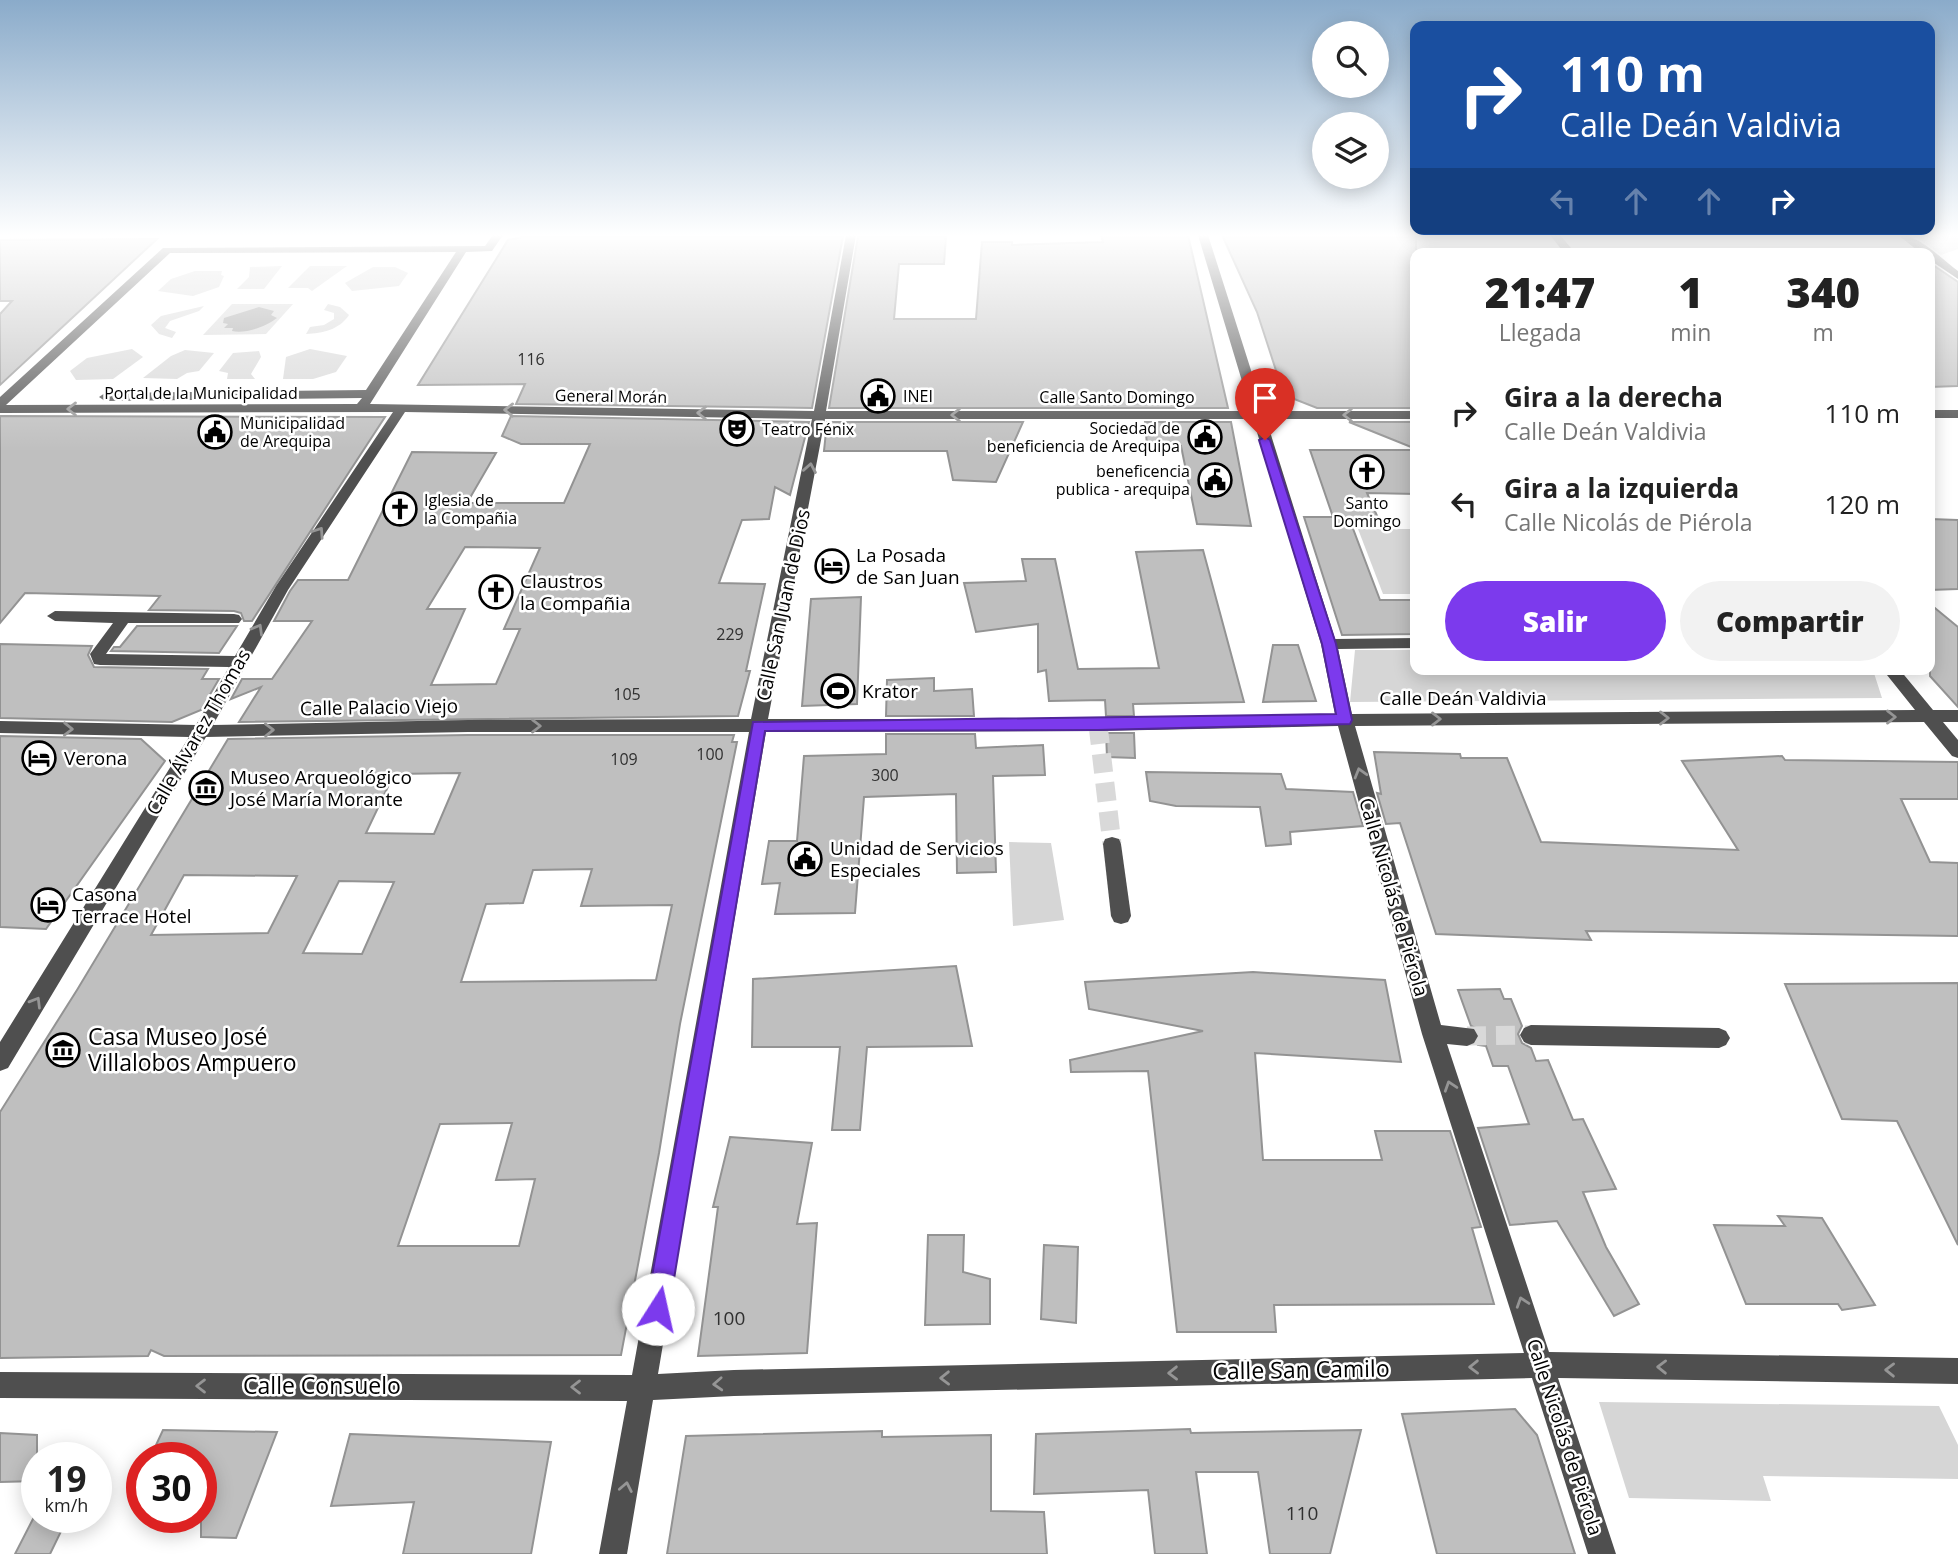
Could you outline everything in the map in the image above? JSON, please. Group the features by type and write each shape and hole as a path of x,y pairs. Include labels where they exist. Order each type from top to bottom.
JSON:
{"street":[{"path":"4,401 105,308"},
{"path":"361,408 425,308"},
{"name":"Calle San Juan de Dios","path":"613,1554 758,726 838,308"},
{"name":"Calle Nicolás de Piérola","path":"1227,308 1257,415 1329,644 1345,720 1433,1034 1602,1554"},
{"path":"4,401 370,394"},
{"name":"General Morán","path":"402,408 819,415"},
{"name":"Portal de la Municipalidad","path":"0,409 402,408"},
{"name":"Calle Álvarez Thomas","path":"0,1060 201,732 281,589 402,408"},
{"path":"1935,414 1958,414"},
{"name":"Calle Santo Domingo","path":"819,415 1410,415"},
{"path":"55,616 233,619"},
{"path":"124,618 104,643 98,654 100,660 239,662"},
{"path":"1329,644 1410,643"},
{"path":"1895,675 1958,752"},
{"name":"Calle Deán Valdivia","path":"758,726 1958,716"},
{"name":"Calle Palacio Viejo","path":"0,727 201,732 481,726 758,726"},
{"path":"1112,844 1121,916"},
{"path":"1433,1034 1467,1036"},
{"path":"1531,1035 1718,1038"},
{"name":"Calle San Camilo","path":"644,1388 734,1383 1542,1365 1958,1371"},
{"name":"Calle Consuelo","path":"0,1385 644,1388"}],"shaded area":[{"path":"202,308 170,321 165,328 176,332 172,338 159,334 151,325 161,316"},
{"path":"229,308 290,308 266,334 203,335"},
{"path":"261,308 274,311 271,315 277,318 262,326 238,332 232,331 233,328 224,328 228,324 223,323 224,318"},
{"path":"326,308 341,308 349,315 330,330 306,334 310,327 324,325 334,319 334,313 324,310"},
{"path":"132,349 143,357 113,379 76,380 70,371 87,358"},
{"path":"310,349 347,356 336,372 313,379 283,379 286,357"},
{"path":"185,350 214,353 199,371 187,373 177,379 143,378 171,356"},
{"path":"259,351 261,357 251,374 255,379 227,379 228,373 219,371 233,353"},
{"path":"1358,529 1410,529 1410,594 1383,594"},
{"path":"1355,650 1410,650 1410,675 1875,675 1882,698 1350,702"},
{"path":"1009,842 1051,843 1064,920 1013,926"},
{"path":"1599,1402 1939,1406 1958,1445 1958,1479 1763,1476 1771,1501 1629,1498"}],"building":[{"path":"6,308 83,308 0,385 0,314"},
{"path":"466,308 830,308 812,408 516,404 525,384 418,385"},
{"path":"846,308 895,308 894,319 976,319 977,308 1205,308 1228,408 829,408"},
{"path":"1255,308 1410,308 1410,408 1317,408 1284,395"},
{"path":"1935,308 1958,308 1958,386 1935,387"},
{"path":"0,416 385,417 252,621 244,621 241,613 234,611 149,610 160,596 25,593 0,623"},
{"path":"511,416 809,422 790,495 775,487 769,519 742,520 719,583 765,584 746,671 750,671 738,716 239,722 261,687 231,699 242,679 272,679 312,621 274,621 290,591 298,580 348,580 412,452 496,453 467,503 564,503 590,444 521,444 502,436","holes":["465,547 540,548 504,629 520,629 496,684 431,685 465,609 427,609"]},
{"path":"827,422 1023,422 996,482 953,480 947,451 824,451"},
{"name":"beneficencia publica - arequipa","path":"1145,422 1231,422 1251,526 1197,524 1181,446 1147,445"},
{"path":"1349,422 1410,422 1410,447"},
{"path":"1310,450 1410,450 1410,494 1367,493 1378,518 1349,518 1380,600 1410,600 1410,634 1342,635 1304,517 1333,517"},
{"path":"1935,519 1958,520 1958,589 1935,590"},
{"path":"1203,550 1244,702 1133,704 1134,716 1106,716 1105,700 1049,701 1046,670 1038,672 1038,624 976,632 964,583 1026,581 1022,559 1055,559 1078,669 1159,668 1136,552"},
{"path":"861,597 857,704 802,706 811,599"},
{"path":"1935,608 1958,627 1958,707 1930,676 1935,675"},
{"path":"137,626 237,626 219,653 111,651 114,647 120,647"},
{"path":"0,644 92,646 88,655 94,667 208,669 202,679 219,679 201,710 172,722 0,718"},
{"path":"1273,645 1298,645 1316,701 1263,702"},
{"path":"934,678 934,691 972,689 974,716 886,716 887,680"},
{"path":"1106,733 1134,733 1135,758 1107,757"},
{"path":"886,734 975,734 976,748 1043,745 1045,775 993,776 996,872 957,873 956,794 864,797 855,913 775,914 780,883 762,884 769,841 797,841 804,756 886,754"},
{"path":"468,735 734,735 732,742 737,742 680,1024 621,1355 164,1356 151,1350 148,1356 0,1358 0,1112 228,739","holes":["460,773 434,834 366,833 394,774","592,869 581,906 672,905 656,980 461,982 486,904 523,903 533,870","184,875 297,876 268,933 151,935","339,881 394,882 362,954 303,953","512,1123 496,1180 535,1179 519,1246 398,1246 440,1124"]},
{"path":"0,736 141,739 165,761 46,929 0,927"},
{"path":"1374,752 1507,758 1541,842 1738,850 1682,761 1782,756 1785,760 1958,762 1958,799 1901,799 1930,862 1958,863 1958,936 1586,931 1591,940 1436,934 1400,823 1386,824 1377,793 1381,794"},
{"path":"1146,772 1281,774 1286,789 1353,792 1363,826 1290,832 1291,844 1266,846 1260,807 1176,806 1150,801"},
{"path":"956,966 972,1046 867,1047 860,1130 832,1130 840,1047 752,1047 753,979"},
{"path":"1253,972 1385,980 1401,1062 1255,1053 1263,1160 1382,1160 1375,1131 1450,1131 1481,1227 1472,1228 1494,1304 1274,1305 1276,1332 1177,1332 1148,1071 1071,1072 1070,1060 1203,1031 1089,1009 1085,982"},
{"path":"1958,983 1958,1245 1897,1121 1842,1119 1785,984"},
{"path":"1500,989 1504,999 1511,999 1522,1026 1518,1034 1522,1043 1531,1048 1536,1061 1548,1060 1573,1120 1583,1119 1616,1189 1583,1192 1606,1247 1639,1304 1614,1316 1557,1221 1510,1225 1478,1128 1529,1124 1508,1066 1493,1066 1486,1046 1478,1045 1480,1035 1476,1028 1471,1026 1458,990"},
{"path":"730,1137 812,1143 797,1224 817,1223 807,1353 698,1356 718,1207 713,1207"},
{"path":"1778,1216 1822,1218 1875,1305 1842,1310 1838,1304 1746,1304 1714,1225 1785,1226"},
{"path":"928,1235 964,1235 963,1272 990,1279 990,1324 925,1325"},
{"path":"1044,1245 1078,1247 1076,1323 1041,1319"},
{"path":"1515,1409 1537,1435 1575,1554 1437,1554 1402,1414"},
{"path":"1190,1429 1191,1433 1361,1430 1330,1554 1270,1554 1258,1472 1196,1472 1207,1554 1155,1554 1148,1490 1034,1494 1036,1434"},
{"path":"163,1430 277,1432 236,1538 201,1537 201,1533 217,1533 217,1442 157,1442"},
{"path":"882,1431 882,1437 991,1435 991,1511 1044,1512 1047,1554 667,1554 686,1436"},
{"path":"0,1433 37,1435 37,1442 21,1442 21,1481 0,1482"},
{"path":"350,1434 551,1442 531,1554 403,1554 414,1502 331,1506"},
{"path":"26,1533 60,1533 50,1554 15,1554"}],"tunnel":[{"path":"1098,725 1112,844"},
{"path":"1467,1036 1531,1035"}],"place":[{"name":"INEI","path":"878,396"},
{"name":"Teatro Fénix","path":"737,429"},
{"name":"Municipalidad de Arequipa","path":"215,432"},
{"name":"Sociedad de beneficiencia de Arequipa","path":"1205,437"},
{"name":"Santo Domingo","path":"1367,472"},
{"name":"beneficencia publica - arequipa","path":"1215,480"},
{"name":"Iglesia de la Compañia","path":"400,509"},
{"name":"La Posada de San Juan","path":"832,566"},
{"name":"Claustros la Compañia","path":"496,592"},
{"name":"Krator","path":"838,691"},
{"name":"Verona","path":"39,758"},
{"name":"Museo Arqueológico José María Morante","path":"206,788"},
{"name":"Unidad de Servicios Especiales","path":"805,859"},
{"name":"Casona Terrace Hotel","path":"48,905"},
{"name":"Casa Museo José Villalobos Ampuero","path":"63,1050"}],"route":[{"path":"658,1309 758,726 1098,725 1345,720 1329,644 1265,440"}]}
